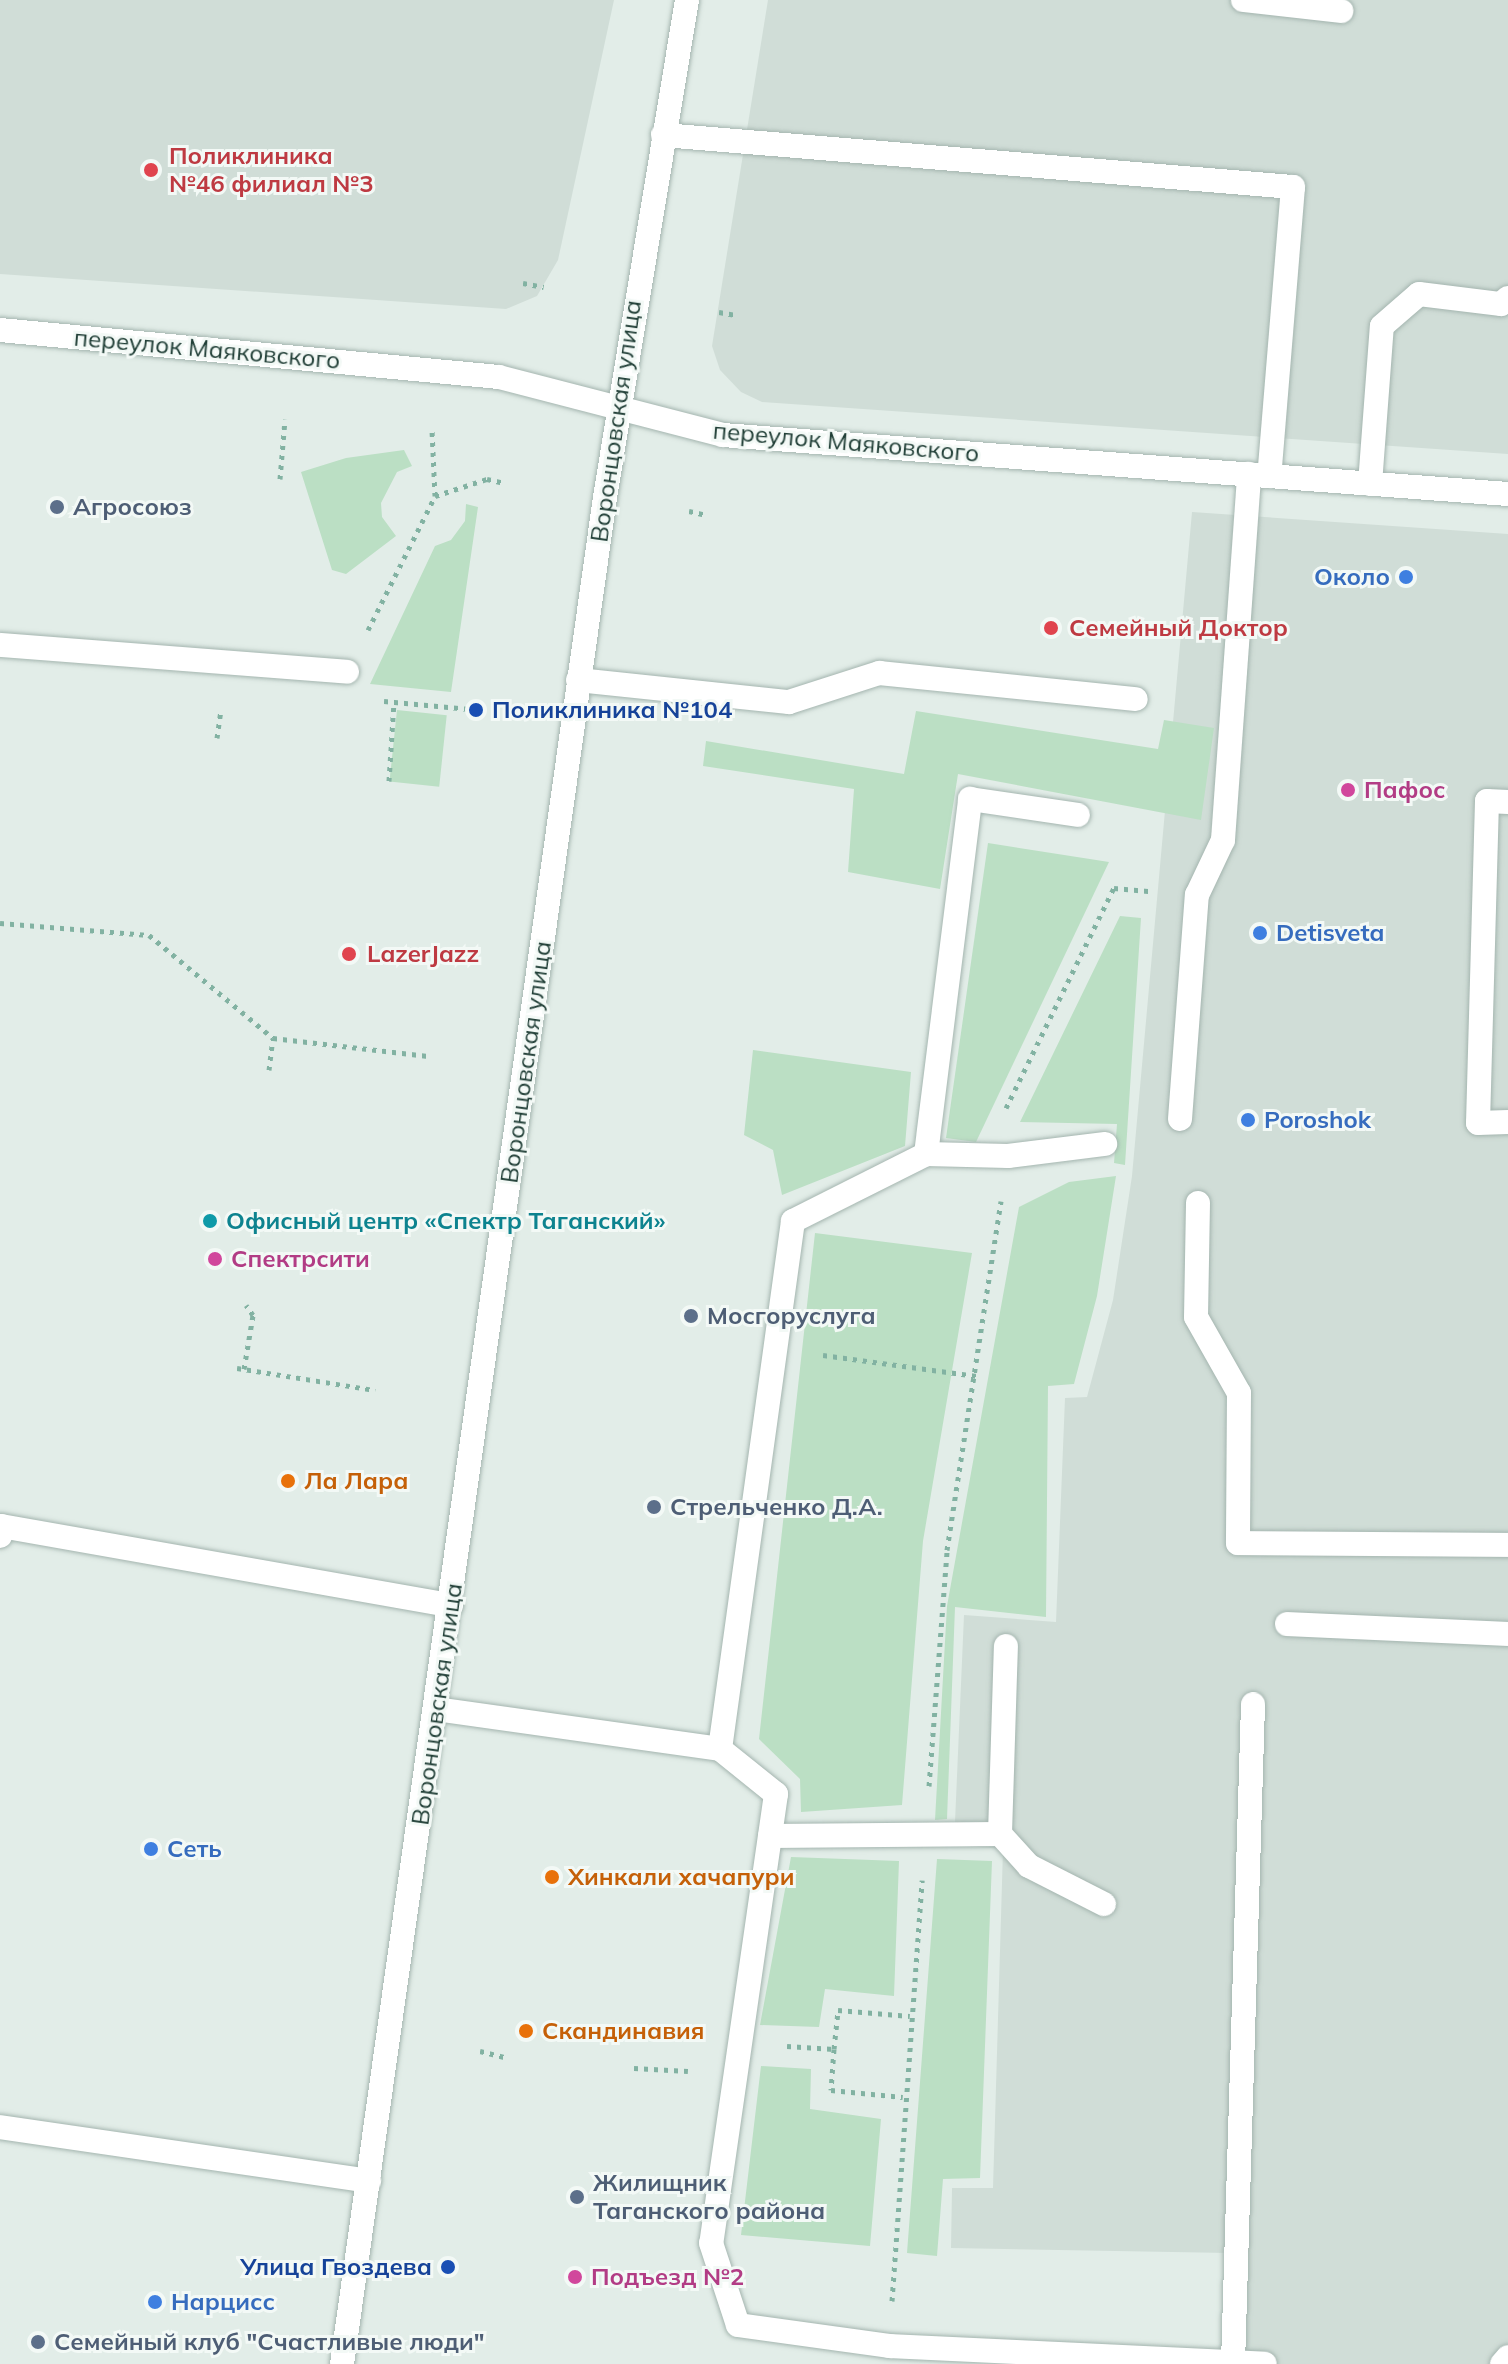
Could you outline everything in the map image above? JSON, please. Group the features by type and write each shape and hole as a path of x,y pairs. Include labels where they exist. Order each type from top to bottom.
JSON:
{"main road":[{"name":"Воронцовская улица","path":"342,2364 451,1605 578,680 619,405 687,0"},
{"path":"1243,0 1341,11"},
{"path":"663,135 1293,187 1259,475 1223,840 1197,895 1180,1119"},
{"path":"1370,484 1382,326 1419,294 1501,304 1508,298"},
{"name":"переулок Маяковского","path":"0,330 499,377 619,405 723,435 1508,494"},
{"path":"0,645 347,672"},
{"path":"578,680 789,702 879,673 1136,699"},
{"path":"926,1154 970,799 1078,815"},
{"path":"1508,802 1487,801 1478,1123 1508,1122"},
{"path":"720,1749 793,1221 926,1154 1008,1156 1105,1144"},
{"path":"1198,1203 1196,1317 1239,1393 1238,1543 1508,1545"},
{"path":"0,1529 451,1605"},
{"path":"1287,1624 1508,1634"},
{"path":"1006,1646 1000,1834 1029,1866 1104,1904"},
{"path":"1233,2363 1253,1704"},
{"path":"436,1709 720,1749 776,1794 711,2243 738,2325 890,2346 1265,2364"},
{"path":"770,1836 1000,1834"},
{"path":"0,2127 369,2181"},
{"path":"1502,2364 1508,2357"}],"path":[{"path":"523,283 544,287"},
{"path":"719,312 736,315"},
{"path":"280,479 285,419"},
{"path":"432,430 435,496 335,696 470,709"},
{"path":"435,496 487,479 505,483"},
{"path":"689,511 707,515"},
{"path":"389,781 394,702"},
{"path":"983,1155 1114,888 1197,895"},
{"path":"0,923 149,935 273,1038 428,1056"},
{"path":"269,1070 273,1038"},
{"path":"890,2346 903,2097 947,1550 977,1376 1008,1156"},
{"path":"246,1305 253,1315 241,1369 375,1390"},
{"path":"815,1355 977,1376"},
{"path":"903,2097 831,2090 834,2049 838,2010 910,2016"},
{"path":"740,2043 834,2049"},
{"path":"480,2051 504,2057"}],"shaded area":[{"path":"0,0 614,0 558,260 537,296 506,309 0,274"},
{"path":"768,0 1508,0 1508,454 762,402 741,392 720,370 712,346"},
{"path":"1192,512 1508,534 1508,2364 1227,2364 1229,2253 951,2248 952,2188 993,2188 1003,1849 954,1845 964,1615 1056,1622 1065,1398 1087,1397 1113,1300 1132,1176"}],"green space":[{"path":"404,450 412,466 397,472 381,503 382,517 396,536 346,574 332,570 301,472 346,458"},
{"path":"466,504 478,507 451,692 370,684 435,546 451,540 465,521"},
{"path":"397,710 447,715 439,787 389,782"},
{"path":"916,711 1158,749 1164,720 1214,728 1201,820 958,774 940,889 848,872 854,789 703,766 706,741 904,774"},
{"path":"988,843 1109,862 976,1142 946,1138"},
{"path":"1120,916 1141,918 1125,1165 1114,1163 1117,1124 1020,1122"},
{"path":"753,1050 911,1072 905,1146 782,1195 773,1150 744,1135"},
{"path":"1116,1176 1097,1296 1074,1384 1048,1386 1046,1617 955,1607 947,1819 935,1820 947,1606 1019,1207 1069,1182"},
{"path":"815,1233 972,1253 923,1541 902,1805 801,1812 800,1779 759,1739"},
{"path":"791,1857 899,1861 894,1996 825,1989 819,2027 760,2025"},
{"path":"937,1859 992,1861 980,2178 943,2179 937,2256 907,2253"},
{"path":"761,2066 811,2069 810,2109 881,2119 870,2246 741,2235"}],"place":[{"name":"Поликлиника №46 филиал №3","path":"151,170"},
{"name":"Агросоюз","path":"57,507"},
{"name":"Около","path":"1406,577"},
{"name":"Семейный Доктор","path":"1051,628"},
{"name":"Поликлиника №104","path":"476,710"},
{"name":"Пафос","path":"1348,790"},
{"name":"Detisveta","path":"1260,933"},
{"name":"LazerJazz","path":"349,954"},
{"name":"Poroshok","path":"1248,1120"},
{"name":"Офисный центр «Спектр Таганский»","path":"210,1221"},
{"name":"Спектрсити","path":"215,1259"},
{"name":"Мосгоруслуга","path":"691,1316"},
{"name":"Ла Лара","path":"288,1481"},
{"name":"Стрельченко Д.А.","path":"654,1507"},
{"name":"Сеть","path":"151,1849"},
{"name":"Хинкали хачапури","path":"552,1877"},
{"name":"Скандинавия","path":"526,2031"},
{"name":"Жилищник Таганского района","path":"577,2197"},
{"name":"Улица Гвоздева","path":"448,2267"},
{"name":"Подъезд №2","path":"575,2277"},
{"name":"Нарцисс","path":"155,2302"},
{"name":"Семейный клуб \"Счастливые люди\"","path":"38,2342"}]}
